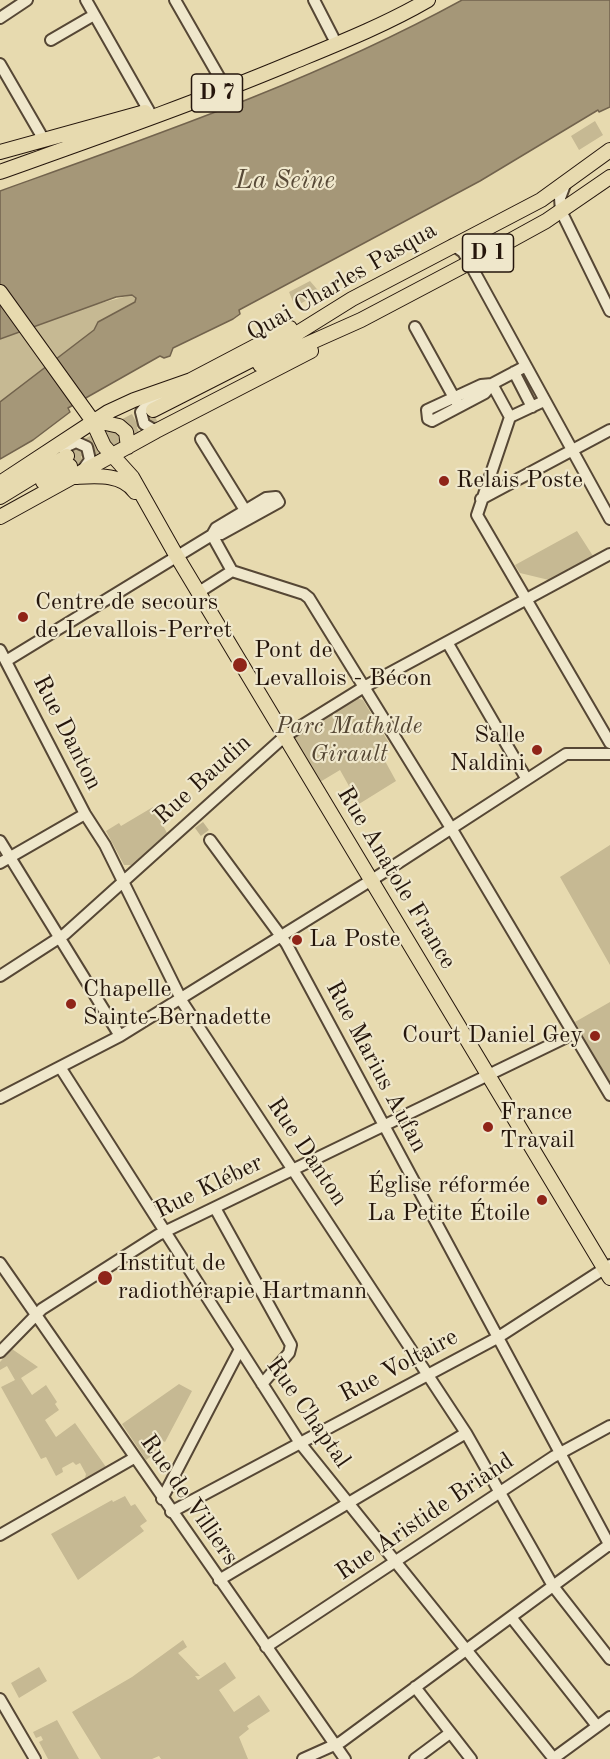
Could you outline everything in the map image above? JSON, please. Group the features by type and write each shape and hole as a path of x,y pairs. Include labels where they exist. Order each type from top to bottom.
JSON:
{"main road":[{"name":"D 7","path":"0,152 149,111 333,37 409,0"},
{"name":"D 7","path":"0,172 127,128 225,90 336,44 428,0"},
{"name":"Quai Charles Pasqua","path":"155,420 320,319 453,245 541,200 610,150"},
{"name":"Quai Charles Pasqua","path":"155,420 272,359 361,320 561,211 610,177"},
{"path":"0,292 90,417 102,443 132,477 144,501"},
{"path":"0,483 43,456 90,417 191,380 300,324 320,319"},
{"path":"90,417 122,428 126,432 128,447"},
{"path":"0,497 71,468 112,456 128,447 155,420"},
{"path":"0,517 71,468"},
{"path":"0,508 71,468 121,480 144,501"},
{"name":"Rue Anatole France","path":"144,501 488,1075 608,1270"}],"street":[{"path":"0,18 27,0"},
{"path":"86,0 149,111"},
{"path":"176,0 222,82"},
{"path":"314,0 333,37"},
{"path":"51,40 94,15"},
{"path":"0,64 44,140"},
{"path":"567,182 560,198 561,211 606,293 610,311"},
{"path":"453,245 463,252 469,262 610,519"},
{"path":"415,327 456,402 485,393 492,384 526,366"},
{"path":"514,372 532,407"},
{"path":"492,384 510,417"},
{"path":"155,420 144,424 141,412 145,406 163,396 165,391"},
{"path":"544,401 510,417 477,515 610,743"},
{"path":"480,503 556,456 573,450 610,430"},
{"path":"6,661 176,555 212,535 221,534 248,514 201,440"},
{"path":"43,456 73,443 84,445 89,452 90,460 71,468"},
{"path":"480,503 559,462 573,450"},
{"path":"212,535 232,571 304,594 309,598 451,828 610,1095"},
{"name":"Rue Baudin","path":"0,976 59,938 122,882 197,822 285,736 364,687 610,554"},
{"path":"199,592 232,571"},
{"path":"447,642 526,778"},
{"name":"Rue Danton","path":"0,650 122,882 180,999 466,1433 553,1586 610,1659"},
{"path":"0,1098 120,1036 282,937 566,754 610,754"},
{"path":"5,861 85,814"},
{"name":"Rue Marius Aufan","path":"210,840 282,937 610,1545"},
{"path":"0,841 5,861 59,938 120,1036"},
{"name":"Rue Kléber","path":"0,1352 35,1314 164,1232 573,1034"},
{"name":"Rue Chaptal","path":"60,1067 239,1351 300,1443 554,1759"},
{"path":"214,1208 291,1345 289,1353 262,1384"},
{"name":"Rue de Villiers","path":"0,1263 171,1512 345,1759"},
{"name":"Rue Voltaire","path":"171,1512 497,1338 608,1270"},
{"path":"162,1499 239,1351"},
{"name":"Rue Aristide Briand","path":"266,1647 501,1491 559,1454 610,1426"},
{"path":"219,1580 466,1433"},
{"path":"0,1535 134,1458"},
{"path":"303,1759 335,1744 610,1545"},
{"path":"511,1617 597,1726"},
{"path":"415,1687 471,1759"},
{"path":"0,1699 35,1759"},
{"path":"554,1759 610,1718"},
{"path":"415,1759 450,1733"}],"green space":[{"path":"595,121 603,135 579,150 571,136"},
{"path":"310,281 322,295 321,301 316,303 309,299 298,305 297,302 294,304 289,292"},
{"path":"131,295 136,298 135,302 98,322 94,330 0,402 0,339 90,306"},
{"path":"577,531 593,556 549,580 520,573 515,565"},
{"name":"Parc Mathilde Girault","path":"356,698 363,700 389,743 379,750 396,781 359,804 340,770 320,782 294,740 295,737"},
{"path":"153,807 167,833 131,865 124,865 106,831 119,823 121,826"},
{"path":"610,845 610,965 560,877"},
{"path":"610,1002 610,1082 575,1022"},
{"path":"12,1349 38,1367 21,1378 32,1395 46,1385 57,1402 55,1404 59,1410 45,1420 56,1437 75,1423 106,1467 85,1478 86,1474 80,1463 76,1465 73,1462 62,1468 63,1472 56,1476 46,1457 41,1459 1,1387 15,1380 7,1366 0,1370 0,1362"},
{"path":"179,1384 192,1391 165,1442 161,1440 153,1455 146,1460 122,1424"},
{"path":"125,1496 131,1506 135,1504 147,1521 140,1526 144,1531 78,1580 51,1534 112,1500 113,1502"},
{"path":"183,1640 187,1647 178,1653 200,1676 195,1676 198,1680 225,1662 236,1678 219,1690 234,1712 259,1695 270,1711 247,1726 249,1729 239,1737 248,1759 161,1759 159,1756 152,1759 101,1759 72,1712 132,1677"},
{"path":"39,1667 47,1681 19,1698 11,1683"},
{"path":"57,1720 79,1759 48,1759 39,1742 43,1740 41,1736 36,1738 33,1732"}],"water":[{"name":"La Seine","path":"462,0 610,0 610,107 599,112 598,110 480,181 239,310 240,314 233,319 173,348 170,356 164,358 160,356 68,408 70,412 33,440 0,459 0,402 94,330 98,322 135,302 136,298 132,295 116,297 0,339 0,191 176,127 293,81 407,29"}],"tunnel":[{"path":"67,456 149,413"},
{"path":"70,466 157,419"},
{"path":"199,825 210,840"}],"place":[{"name":"Relais Poste","path":"444,481"},
{"name":"Centre de secours de Levallois-Perret","path":"23,617"},
{"name":"Pont de Levallois - Bécon","path":"240,665"},
{"name":"Salle Naldini","path":"537,750"},
{"name":"La Poste","path":"297,940"},
{"name":"Chapelle Sainte-Bernadette","path":"71,1004"},
{"name":"Court Daniel Gey","path":"595,1036"},
{"name":"France Travail","path":"488,1127"},
{"name":"Église réformée La Petite Étoile","path":"542,1200"},
{"name":"Institut de radiothérapie Hartmann","path":"105,1278"}]}
